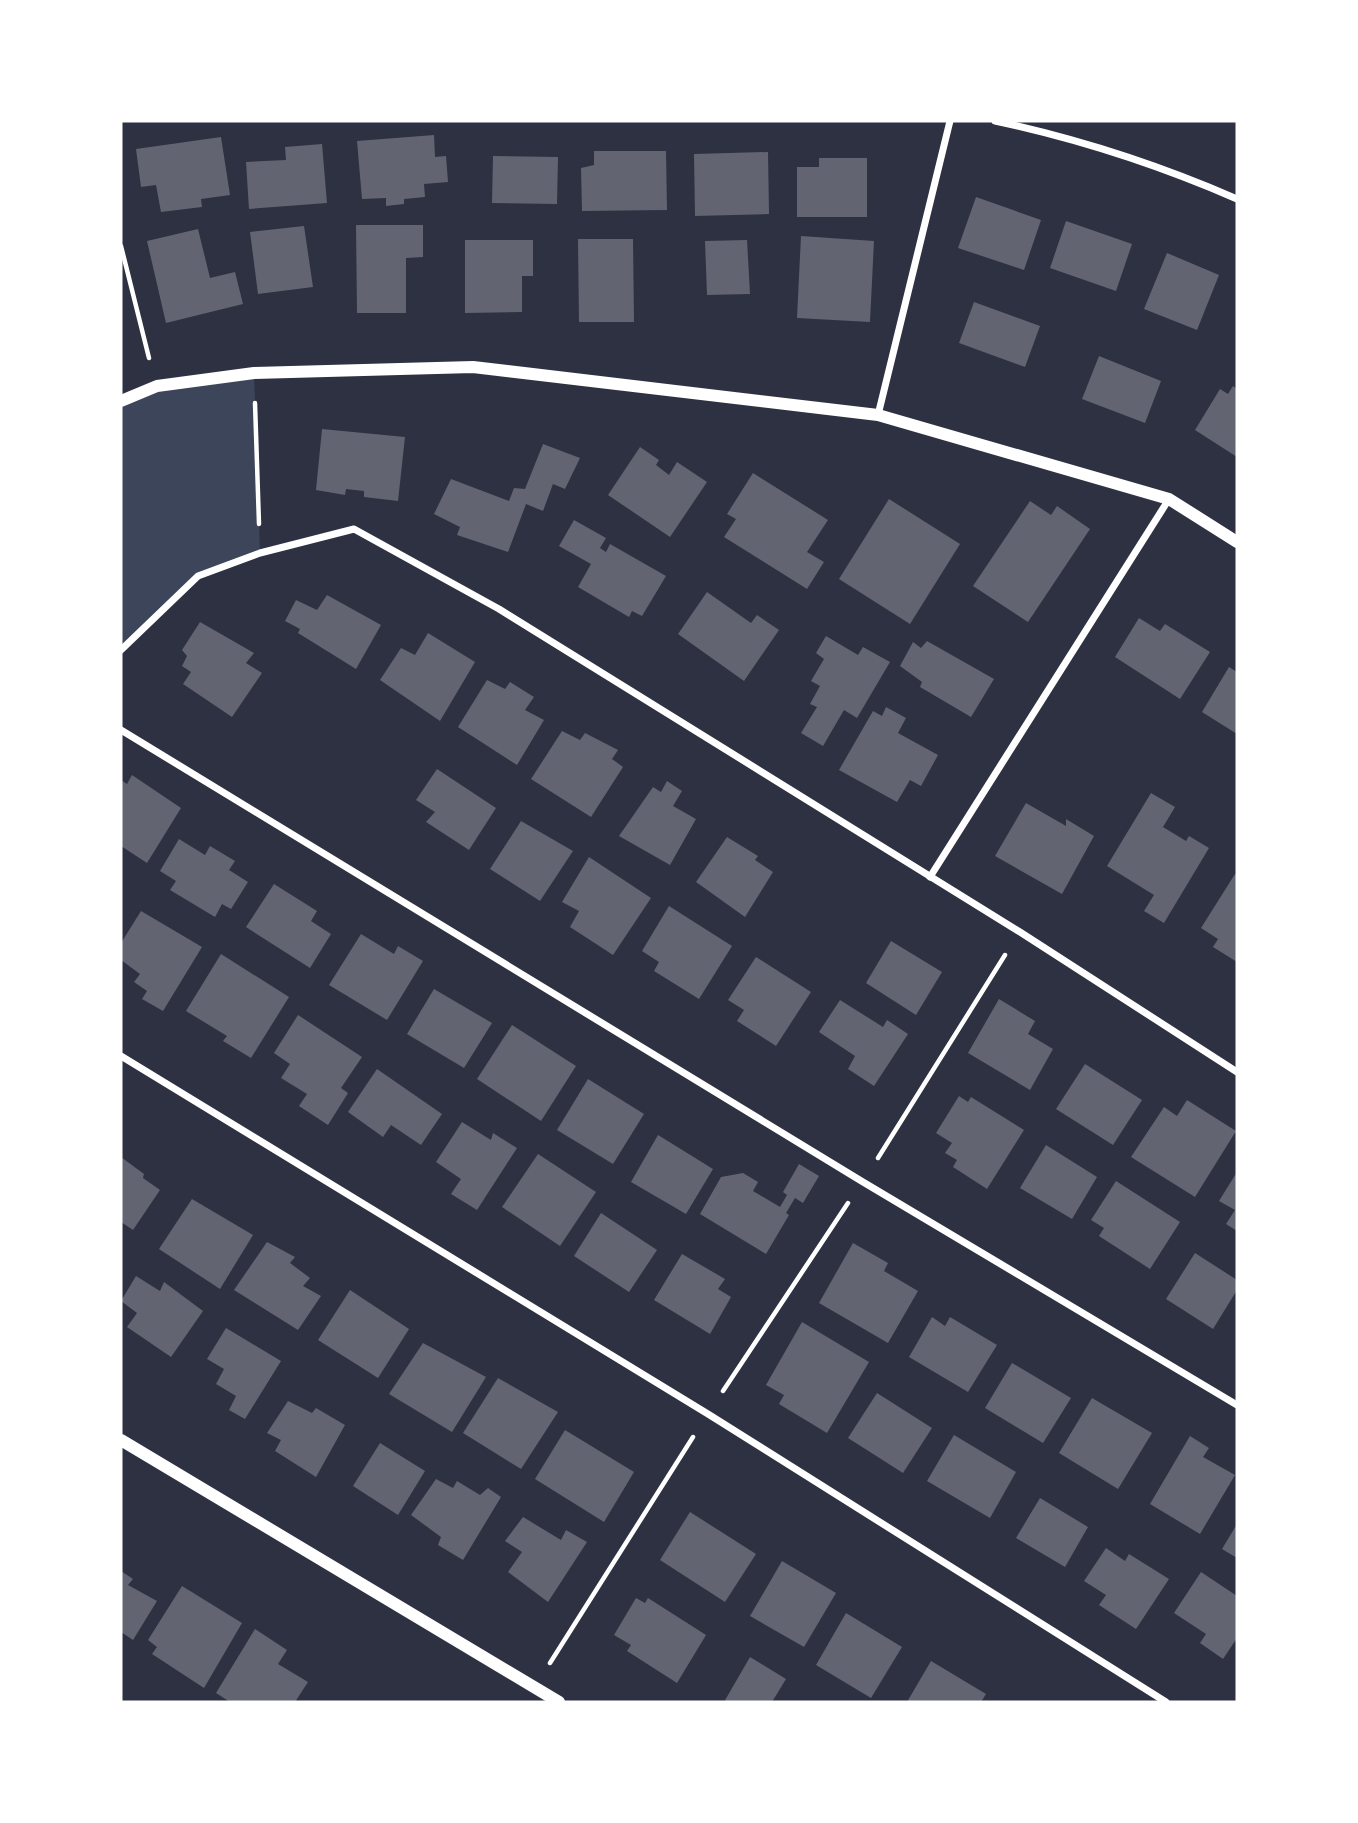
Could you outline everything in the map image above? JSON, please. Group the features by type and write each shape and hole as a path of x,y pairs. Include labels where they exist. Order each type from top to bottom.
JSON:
{"street":[{"path":"878,415 950,121"},
{"path":"995,121 1057,134 1176,173 1237,199"},
{"path":"121,401 157,386 254,373 473,367 878,415 1169,499 1237,542"},
{"path":"930,877 1169,499"},
{"path":"121,650 198,576 260,552 354,529 499,608 1020,932 1237,1072"},
{"path":"121,730 863,1182 1237,1405"},
{"path":"121,1056 708,1414 1166,1702"},
{"path":"121,1440 559,1702"}],"path":[{"path":"121,246 157,386"},
{"path":"254,373 260,552"},
{"path":"535,1688 708,1414 863,1182 1020,932"}],"shaded area":[{"path":"254,373 260,552 198,576 121,650 121,401 157,386"}],"building":[{"path":"434,135 435,157 446,156 448,182 424,184 425,197 404,199 404,204 386,206 386,198 362,199 357,141"},
{"path":"221,137 230,195 201,199 202,207 161,212 156,185 141,187 136,149"},
{"path":"322,144 327,203 249,209 246,162 286,160 285,147"},
{"path":"594,151 666,151 667,210 582,211 581,168 594,165"},
{"path":"768,152 769,214 695,216 694,154"},
{"path":"493,156 558,157 557,204 492,203"},
{"path":"819,158 867,158 867,217 797,217 797,167 819,167"},
{"path":"976,197 1041,220 1024,270 958,248"},
{"path":"1066,221 1132,244 1116,291 1050,268"},
{"path":"356,225 423,225 423,257 406,258 406,313 357,313"},
{"path":"304,226 313,287 258,294 250,232"},
{"path":"198,229 210,278 235,272 243,304 166,323 147,241"},
{"path":"801,236 874,241 870,322 797,318"},
{"path":"578,239 633,239 634,322 579,322"},
{"path":"465,240 533,240 533,276 522,276 522,312 465,313"},
{"path":"747,240 750,294 707,295 705,241"},
{"path":"1167,253 1219,275 1197,330 1144,309"},
{"path":"974,302 1040,326 1025,367 959,343"},
{"path":"1099,356 1161,381 1145,423 1082,399"},
{"path":"1233,386 1237,389 1237,457 1195,430 1220,389 1228,394"},
{"path":"322,429 405,437 398,501 364,497 364,491 346,489 345,495 316,490"},
{"path":"543,444 580,458 565,489 553,484 543,511 526,504 508,552 457,535 460,527 434,514 451,479 509,501 514,488 525,489"},
{"path":"640,447 659,460 656,465 669,475 677,462 707,482 670,537 608,495"},
{"path":"753,473 828,520 807,552 824,562 807,589 724,537 736,519 727,514"},
{"path":"889,499 960,544 910,624 839,579"},
{"path":"1030,501 1051,515 1057,506 1090,529 1028,622 973,586"},
{"path":"574,520 606,538 600,548 606,552 610,544 666,576 642,616 632,611 629,617 578,587 591,564 559,546"},
{"path":"707,592 751,623 757,615 779,630 744,681 678,634"},
{"path":"327,595 381,625 356,669 298,633 300,629 285,621 296,600 317,610"},
{"path":"1139,618 1160,631 1165,624 1210,652 1180,699 1115,657"},
{"path":"200,622 254,653 246,663 262,673 232,717 183,684 191,672 182,666 187,656 182,650"},
{"path":"428,633 475,662 440,721 380,680 401,648 415,655"},
{"path":"826,636 858,655 863,647 890,662 857,718 844,710 823,746 801,733 817,707 810,704 820,686 811,681 824,659 816,653"},
{"path":"927,641 994,679 971,717 920,687 922,682 900,666 913,642 921,648"},
{"path":"1229,667 1237,672 1237,734 1202,712"},
{"path":"487,680 505,689 510,682 534,697 525,710 544,720 517,765 458,727"},
{"path":"886,707 906,718 898,733 938,755 921,786 910,780 897,802 839,770 873,711 882,716"},
{"path":"562,731 580,740 585,733 618,750 612,759 623,767 591,817 531,779"},
{"path":"437,769 496,808 469,850 426,822 435,812 416,800"},
{"path":"132,775 181,808 147,863 121,846 121,780 127,784"},
{"path":"667,781 682,791 673,806 696,819 670,865 619,836 653,787 661,792"},
{"path":"1151,793 1175,807 1163,827 1186,841 1189,836 1209,848 1164,923 1144,911 1154,895 1107,866"},
{"path":"1026,803 1066,826 1066,819 1094,836 1062,894 995,856"},
{"path":"521,821 573,851 540,901 490,869"},
{"path":"727,837 758,856 755,860 773,872 745,917 696,882"},
{"path":"179,839 205,855 210,846 235,861 229,870 248,882 231,909 222,904 215,917 170,890 176,881 160,871"},
{"path":"589,857 651,898 613,955 570,927 579,911 562,902"},
{"path":"1235,874 1237,962 1213,947 1218,939 1201,928"},
{"path":"274,884 317,911 311,921 331,934 310,968 246,927"},
{"path":"669,906 732,946 699,999 654,971 659,962 642,951"},
{"path":"141,911 202,947 163,1011 142,999 147,991 134,982 140,974 121,960 121,943"},
{"path":"361,934 394,954 398,946 423,961 387,1020 329,985"},
{"path":"891,941 942,972 916,1015 866,983"},
{"path":"221,954 289,997 251,1058 223,1041 227,1036 186,1011"},
{"path":"756,957 811,992 776,1046 737,1021 744,1010 728,1000"},
{"path":"434,989 492,1023 464,1068 407,1034"},
{"path":"999,999 1035,1021 1028,1034 1053,1049 1030,1090 968,1053"},
{"path":"840,1000 883,1027 887,1020 908,1034 874,1086 848,1069 855,1056 819,1032"},
{"path":"298,1015 362,1057 341,1088 348,1093 328,1125 299,1106 307,1094 281,1078 290,1064 274,1053"},
{"path":"512,1025 576,1066 541,1121 477,1079"},
{"path":"1085,1064 1142,1100 1113,1145 1056,1109"},
{"path":"377,1069 442,1114 421,1145 391,1125 383,1137 348,1112"},
{"path":"588,1079 644,1114 613,1164 557,1130"},
{"path":"959,1096 968,1102 971,1097 1024,1130 987,1189 953,1167 957,1160 945,1153 952,1143 936,1133"},
{"path":"1187,1100 1236,1131 1195,1197 1131,1157 1164,1107 1177,1116"},
{"path":"462,1122 491,1140 493,1133 517,1148 477,1210 451,1194 461,1179 436,1162"},
{"path":"658,1135 713,1169 686,1214 631,1182"},
{"path":"1046,1145 1097,1177 1072,1219 1020,1188"},
{"path":"538,1154 596,1192 560,1246 502,1207"},
{"path":"121,1157 160,1190 133,1230 121,1222"},
{"path":"799,1164 819,1176 803,1203 795,1198 786,1213 789,1215 766,1254 700,1214 721,1177 743,1173 758,1182 753,1191 780,1207 787,1195 783,1192"},
{"path":"1237,1172 1237,1231 1226,1224 1235,1210 1219,1201"},
{"path":"1116,1181 1180,1222 1150,1269 1099,1236 1104,1228 1091,1220"},
{"path":"192,1199 253,1235 220,1289 159,1249"},
{"path":"601,1213 657,1250 629,1292 574,1256"},
{"path":"267,1242 295,1257 290,1263 310,1278 303,1286 321,1296 298,1330 234,1290"},
{"path":"853,1243 888,1263 884,1271 918,1291 888,1343 819,1303"},
{"path":"1195,1253 1237,1280 1237,1290 1213,1329 1166,1299"},
{"path":"682,1254 725,1279 718,1289 731,1297 710,1334 654,1300"},
{"path":"136,1276 160,1291 164,1282 203,1311 171,1357 127,1327 137,1313 121,1301"},
{"path":"350,1290 409,1329 378,1378 318,1340"},
{"path":"932,1317 945,1326 950,1317 997,1345 968,1392 909,1357"},
{"path":"802,1322 869,1362 827,1433 779,1404 784,1395 766,1385"},
{"path":"226,1328 281,1361 245,1419 229,1410 236,1396 216,1384 224,1369 207,1359"},
{"path":"423,1343 486,1377 452,1432 389,1394"},
{"path":"1012,1363 1071,1398 1043,1443 985,1408"},
{"path":"498,1378 558,1412 521,1469 463,1433"},
{"path":"877,1393 932,1428 903,1473 848,1438"},
{"path":"1092,1398 1152,1433 1118,1489 1059,1453"},
{"path":"288,1401 312,1413 316,1408 345,1425 316,1477 275,1451 281,1440 267,1433"},
{"path":"565,1430 634,1472 604,1522 535,1479"},
{"path":"954,1435 1016,1472 990,1518 927,1481"},
{"path":"1190,1436 1209,1448 1203,1457 1235,1475 1200,1534 1150,1504"},
{"path":"380,1443 425,1471 398,1515 353,1486"},
{"path":"436,1479 453,1488 457,1481 480,1495 488,1488 501,1497 463,1560 438,1545 441,1537 411,1515"},
{"path":"1040,1498 1088,1527 1065,1567 1016,1538"},
{"path":"690,1512 756,1554 725,1602 660,1560"},
{"path":"523,1517 561,1540 566,1530 587,1542 548,1602 508,1572 522,1552 505,1541"},
{"path":"1237,1524 1237,1558 1222,1549"},
{"path":"1106,1548 1125,1561 1129,1554 1169,1579 1136,1629 1099,1605 1106,1595 1084,1581"},
{"path":"782,1561 836,1593 804,1647 750,1616"},
{"path":"121,1571 133,1579 128,1585 157,1601 133,1640 121,1632"},
{"path":"1201,1572 1237,1596 1237,1638 1223,1659 1200,1643 1206,1634 1174,1613"},
{"path":"182,1586 242,1623 204,1688 152,1654 157,1647 148,1640"},
{"path":"636,1598 645,1603 648,1598 706,1635 677,1683 627,1651 631,1645 614,1635"},
{"path":"846,1613 902,1647 871,1698 816,1665"},
{"path":"255,1629 287,1650 278,1664 308,1682 295,1702 230,1702 216,1693"},
{"path":"750,1657 786,1679 772,1702 724,1702"},
{"path":"931,1661 986,1694 981,1702 907,1702"}]}
